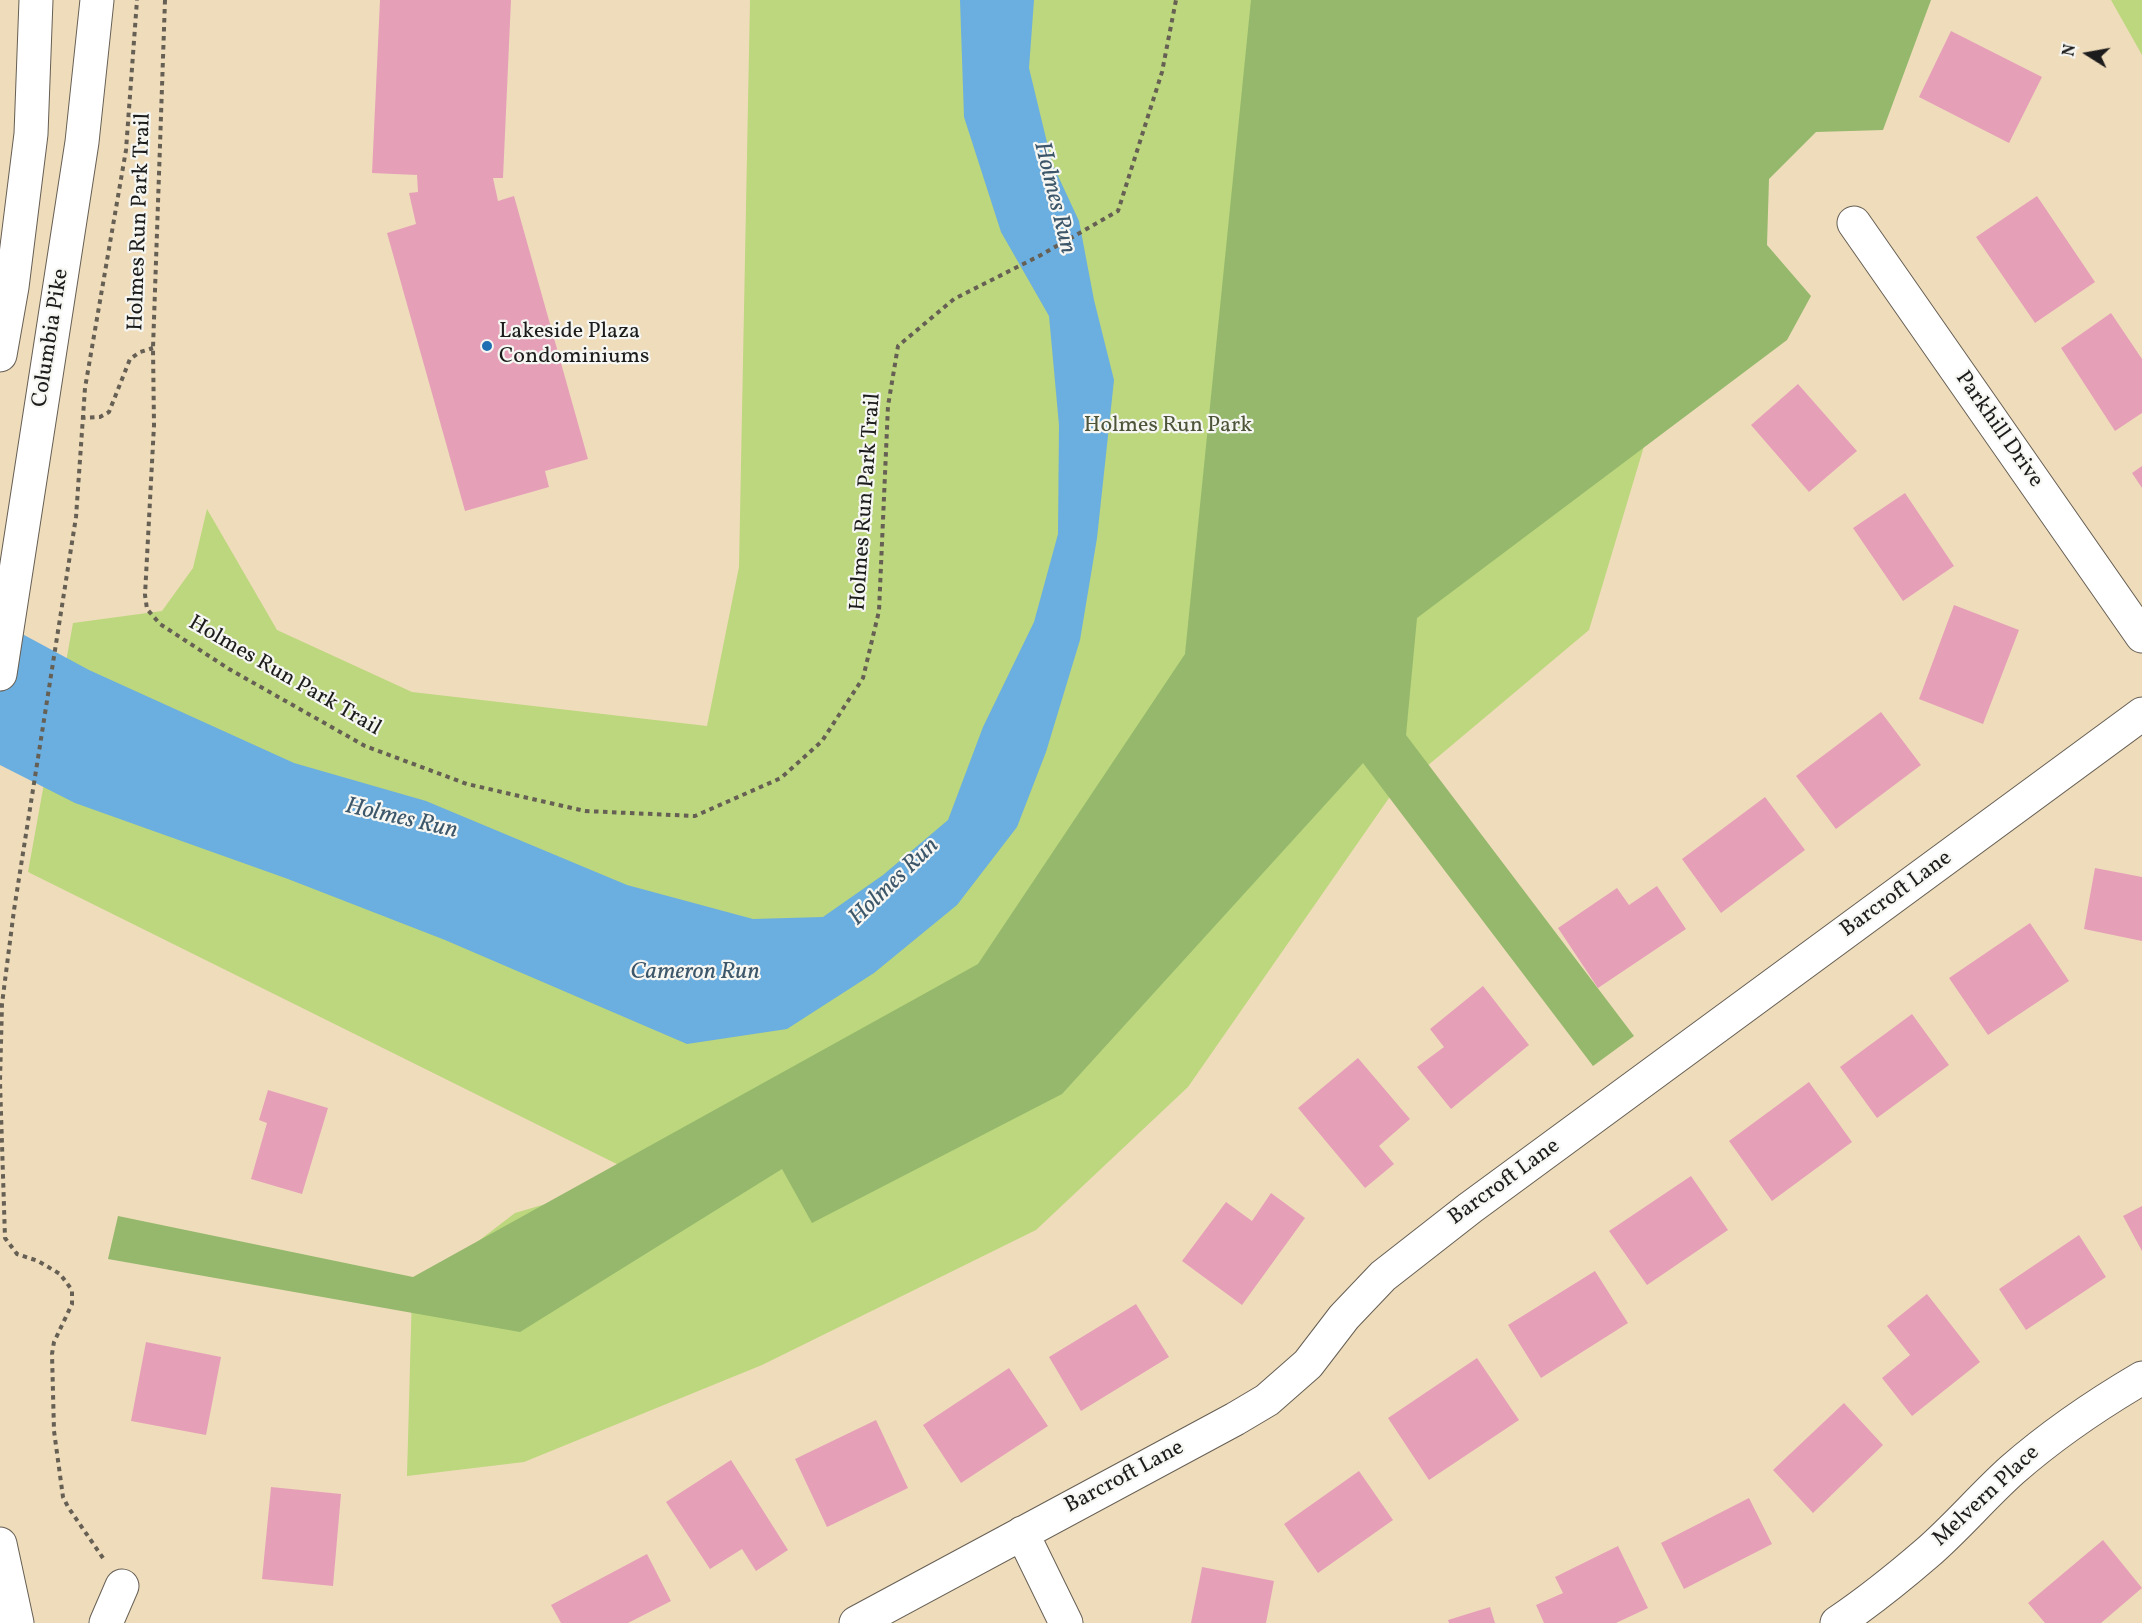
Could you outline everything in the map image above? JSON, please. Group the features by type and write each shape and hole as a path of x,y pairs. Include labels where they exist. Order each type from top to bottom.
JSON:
{"street":[{"path":"0,355 12,287 31,134 36,0"},
{"name":"Columbia Pike","path":"0,675 82,142 97,0"},
{"name":"Parkhill Drive","path":"1854,224 2142,636"},
{"name":"Barcroft Lane","path":"856,1623 1267,1400 1308,1364 1344,1317 1392,1269 1470,1208 2142,714"},
{"name":"Melvern Place","path":"1837,1623 1861,1607 1928,1552 2012,1470 2069,1424 2142,1378"},
{"path":"1022,1533 1066,1623"},
{"path":"0,1544 17,1623"},
{"path":"106,1623 122,1586"}],"path":[{"path":"122,1586 63,1497 54,1431 52,1354 54,1342 72,1304 72,1290 60,1274 38,1261 17,1254 5,1238 0,1082 2,1004 14,910 76,517 81,418 85,388 126,150 137,0"},
{"name":"Holmes Run Park Trail","path":"165,0 153,348 154,425 145,595 147,609 160,624 229,669 365,746 467,784 585,811 695,816 781,778 822,741 863,678 879,611 888,406 898,346 954,299 1118,211 1162,72 1176,0"},
{"path":"81,418 100,417 109,412 130,359 140,352 153,348"}],"green space":[{"name":"Holmes Run Park","path":"750,0 1856,0 1677,336 1589,630 1389,798 1188,1087 1036,1230 762,1365 524,1462 407,1476 412,1292 515,1213 641,1176 28,872 73,623 162,611 193,568 207,509 277,630 412,692 707,726 739,567"},
{"path":"1251,0 1931,0 1883,130 1816,132 1769,179 1767,245 1811,296 1787,340 1417,618 1406,735 1634,1036 1593,1066 1363,763 1062,1094 812,1223 782,1169 520,1332 108,1259 118,1216 413,1277 978,964 1185,654"},
{"path":"2111,0 2142,0 2142,55"}],"water":[{"name":"Cameron Run","path":"960,0 1034,0 1029,68 1052,163 1079,221 1094,300 1114,380 1097,538 1080,640 1046,752 1017,827 957,905 874,973 787,1029 687,1044 445,940 288,879 75,803 0,765 0,622 89,670 294,763 426,801 627,885 753,919 823,917 883,875 948,820 983,727 1034,622 1058,534 1059,425 1049,316 1001,232 964,117"}],"building":[{"name":"Lakeside Plaza Condominiums","path":"380,0 511,0 503,178 493,178 498,201 514,196 588,459 545,471 549,487 465,511 387,233 416,224 409,193 418,192 417,175 372,173"},
{"path":"1951,31 2042,77 2009,143 1919,97"},
{"path":"2037,196 2095,282 2035,323 1976,237"},
{"path":"2111,313 2142,359 2142,413 2115,431 2061,348"},
{"path":"1798,384 1857,451 1809,492 1751,425"},
{"path":"2142,466 2142,488 2132,473"},
{"path":"1905,493 1954,566 1903,601 1853,528"},
{"path":"1954,605 2019,630 1983,724 1919,699"},
{"path":"1881,712 1921,765 1836,829 1796,776"},
{"path":"1765,797 1805,850 1721,913 1682,859"},
{"path":"2095,868 2142,877 2142,941 2084,929"},
{"path":"1657,886 1686,929 1598,988 1558,928 1617,888 1629,905"},
{"path":"2030,923 2069,981 1988,1035 1949,978"},
{"path":"1483,986 1529,1045 1451,1109 1417,1067 1444,1047 1430,1029"},
{"path":"1912,1014 1949,1065 1877,1118 1840,1067"},
{"path":"1358,1058 1410,1119 1379,1146 1394,1164 1365,1188 1298,1108"},
{"path":"1809,1082 1852,1142 1772,1201 1729,1141"},
{"path":"268,1090 328,1108 302,1194 251,1179 267,1123 259,1120"},
{"path":"1691,1176 1728,1230 1647,1285 1609,1231"},
{"path":"1271,1193 1305,1218 1242,1305 1182,1261 1226,1202 1252,1221"},
{"path":"2142,1206 2142,1251 2123,1216"},
{"path":"2079,1235 2106,1277 2026,1330 1999,1289"},
{"path":"1595,1271 1628,1323 1541,1378 1508,1325"},
{"path":"1927,1294 1980,1362 1912,1416 1882,1378 1910,1355 1887,1326"},
{"path":"1136,1304 1169,1357 1081,1411 1049,1357"},
{"path":"146,1342 221,1357 206,1435 131,1421"},
{"path":"1477,1358 1519,1420 1429,1480 1388,1418"},
{"path":"1009,1368 1048,1426 961,1483 923,1425"},
{"path":"1844,1403 1883,1445 1813,1513 1773,1470"},
{"path":"876,1420 908,1488 827,1527 795,1459"},
{"path":"731,1460 788,1550 756,1571 742,1549 710,1569 666,1502"},
{"path":"1359,1471 1393,1520 1318,1573 1284,1524"},
{"path":"271,1487 341,1494 333,1586 262,1579"},
{"path":"1749,1498 1772,1544 1684,1589 1661,1543"},
{"path":"2103,1540 2142,1588 2101,1623 2045,1623 2028,1603"},
{"path":"1618,1546 1648,1608 1616,1623 1544,1623 1536,1605 1563,1593 1555,1577"},
{"path":"647,1554 671,1601 628,1623 561,1623 551,1605"},
{"path":"1202,1567 1274,1581 1266,1623 1191,1623"},
{"path":"1490,1607 1495,1623 1449,1623 1448,1620"}],"place":[{"name":"Lakeside Plaza Condominiums","path":"487,346"}],"water label":[{"name":"Holmes Run","path":"1053,198"},
{"name":"Holmes Run","path":"401,820"},
{"name":"Holmes Run","path":"895,883"}]}
